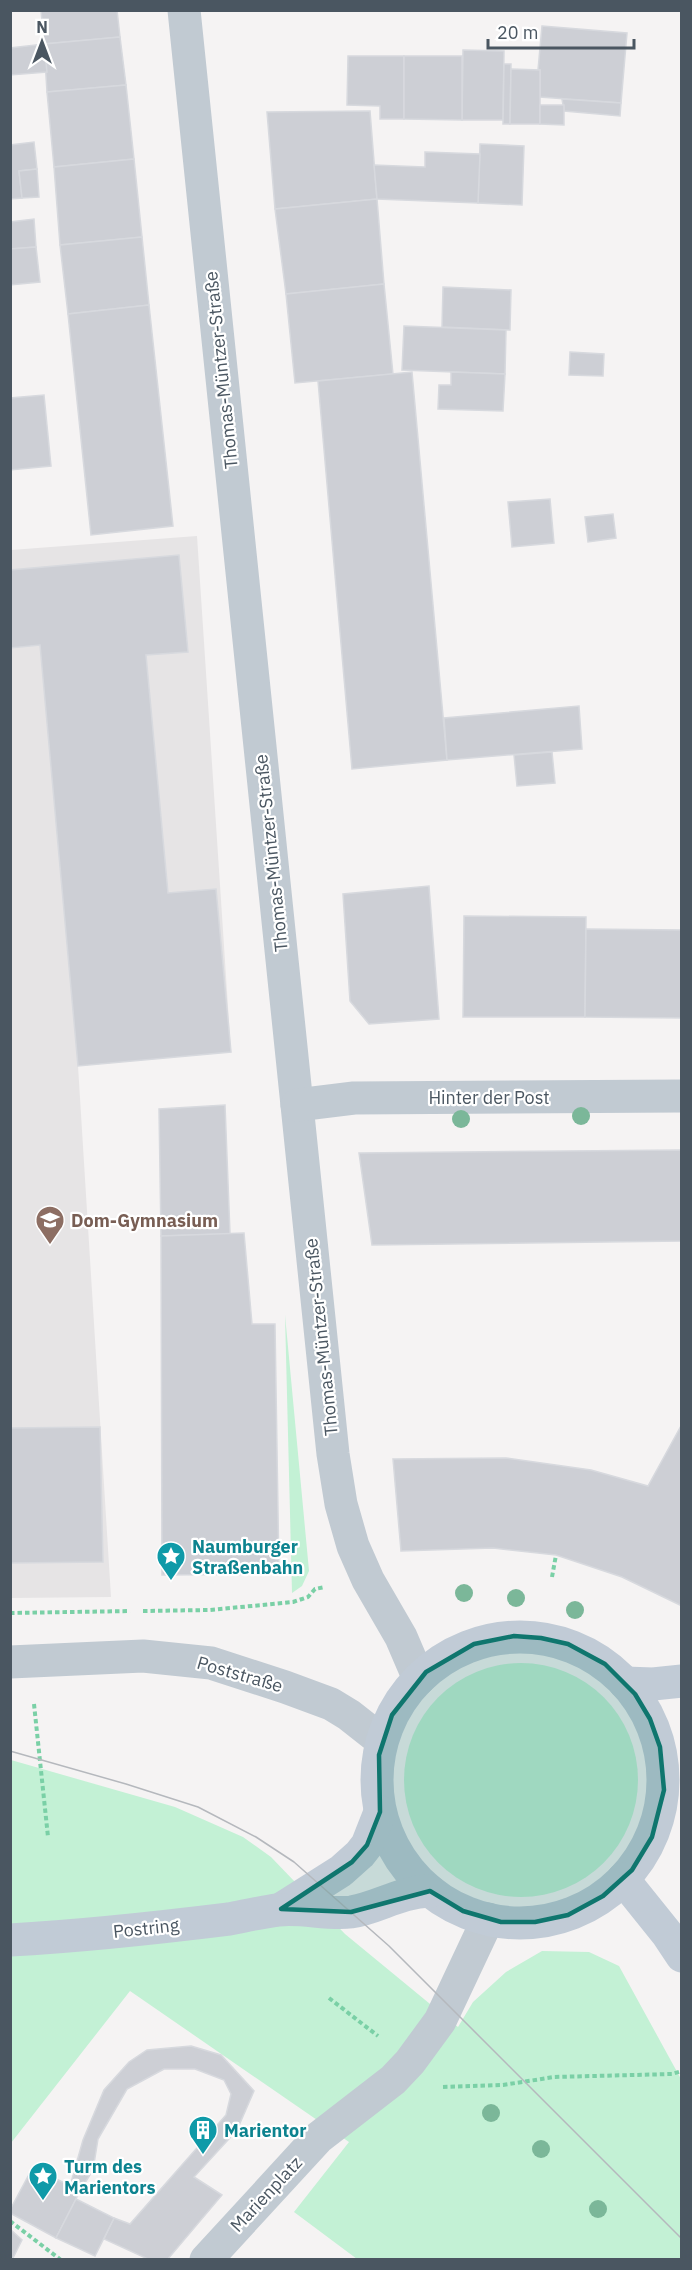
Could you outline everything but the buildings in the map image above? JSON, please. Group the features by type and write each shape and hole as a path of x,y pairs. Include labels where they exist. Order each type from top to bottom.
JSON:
{"main road":[{"path":"528,1636 555,1640 581,1650 605,1664 626,1683 643,1706 656,1733 664,1776 662,1805 657,1824 647,1848 623,1880 592,1904 557,1918 524,1923 488,1919 458,1908 430,1891 408,1869 385,1828 380,1812 377,1784 379,1755 382,1741 399,1703 419,1679 437,1663 467,1647 500,1638 528,1636"},
{"path":"626,1683 654,1684 681,1681"},
{"path":"662,1805 673,1793 681,1777"},
{"name":"Postring","path":"281,1910 341,1870 360,1854 367,1845 380,1812"},
{"path":"623,1880 668,1935 681,1956"},
{"name":"Postring","path":"10,1940 185,1924 281,1910 351,1912 406,1894 430,1891"}],"street":[{"name":"Thomas-Müntzer-Straße","path":"184,10 333,1454 348,1530 368,1581 401,1637 419,1679"},
{"name":"Hinter der Post","path":"297,1105 354,1098 681,1096"},
{"name":"Poststraße","path":"21,1662 143,1656 211,1663 331,1704 382,1741"},
{"name":"Marienplatz","path":"206,2259 318,2138 410,2061 441,2021 488,1919"}],"path":[{"path":"552,1577 556,1555"},
{"path":"10,1613 199,1610 293,1602 308,1598 315,1589 368,1581"},
{"path":"30,1613 21,1662 34,1708 48,1836"},
{"path":"329,1998 410,2061 414,2086 436,2088 503,2085 554,2077 672,2074 681,2071"},
{"path":"10,2221 61,2259"}],"highlighted area":[{"path":"514,1636 541,1638 568,1644 605,1664 635,1694 650,1719 660,1747 664,1790 652,1837 632,1870 603,1896 568,1915 535,1922 501,1922 463,1911 430,1891 351,1912 281,1909 352,1862 367,1845 380,1812 379,1755 392,1715 426,1672 474,1644"}],"shaded area":[{"name":"Dom-Gymnasium","path":"197,536 231,1052 78,1066 111,1597 11,1598 11,550"}],"green space":[{"path":"285,1315 309,1571 302,1586 292,1593"},
{"path":"521,1663 566,1672 586,1683 611,1706 629,1735 638,1780 629,1825 618,1845 595,1870 566,1888 521,1897 476,1888 456,1877 431,1854 413,1825 404,1780 413,1735 424,1715 447,1690 476,1672"},
{"path":"11,1760 175,1807 243,1837 271,1857 345,1934 458,2027 473,2002 506,1972 542,1951 589,1952 619,1966 681,2079 681,2259 357,2259 294,2212 349,2142 130,1991 11,2143"}],"tram line":[{"path":"10,1751 198,1807 256,1837 294,1862 389,1946 682,2239"}],"place":[{"name":"Dom-Gymnasium","path":"50,1246"},
{"name":"Naumburger Straßenbahn","path":"171,1582"},
{"name":"Marientor","path":"203,2156"},
{"name":"Turm des Marientors","path":"43,2202"}]}
